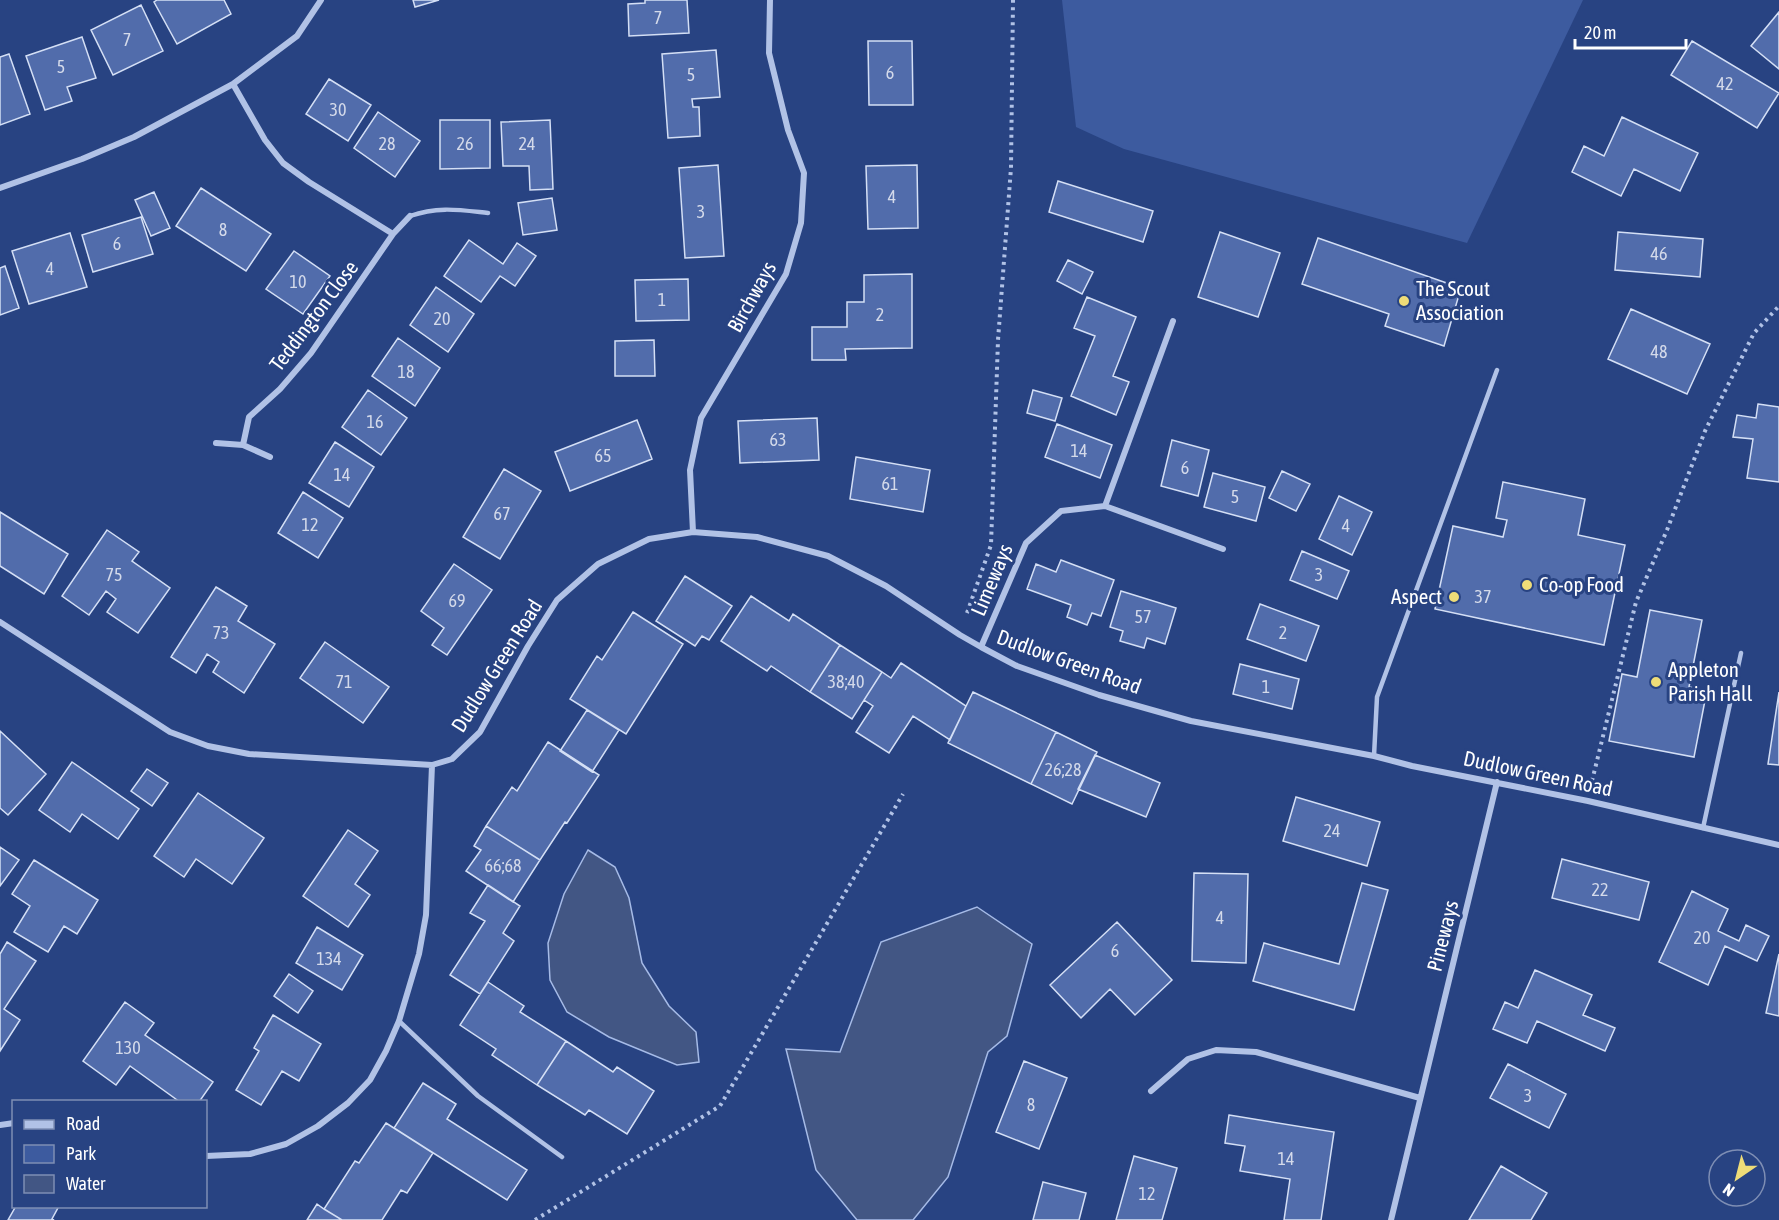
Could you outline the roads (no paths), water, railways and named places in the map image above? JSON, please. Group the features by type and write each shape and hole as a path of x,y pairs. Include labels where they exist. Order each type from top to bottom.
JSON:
{"street":[{"path":"0,188 82,159 134,137 233,84 297,36 321,0"},
{"name":"Birchways","path":"693,532 690,470 701,418 786,274 801,223 804,173 788,130 769,53 770,0"},
{"path":"233,84 265,140 283,163 309,182 393,234"},
{"name":"Teddington Close","path":"243,445 249,417 280,389 311,353 393,234 410,216"},
{"path":"1105,506 1173,321"},
{"path":"216,442 243,445 270,457"},
{"name":"Limeways","path":"981,647 1026,543 1061,511 1105,506 1222,549"},
{"name":"Dudlow Green Road","path":"0,622 170,732 208,746 249,754 432,765 452,759 480,732 528,646 557,600 598,564 649,539 693,532 757,537 828,556 886,586 960,635 1017,666 1099,695 1191,722 1374,756 1412,766 1588,801 1779,845"},
{"path":"207,1156 250,1154 286,1144 318,1126 348,1103 370,1080 386,1052 399,1021 419,954 426,915 432,765"},
{"name":"Pineways","path":"1391,1220 1497,782"},
{"path":"1151,1091 1188,1059 1215,1050 1256,1052 1420,1098"}],"lane":[{"path":"410,216 427,210 444,209 488,213"},
{"path":"1374,756 1377,697 1497,370"},
{"path":"1703,828 1742,652"},
{"path":"399,1021 478,1096 562,1157"}],"water":[{"path":"588,850 615,867 629,898 642,963 669,1006 696,1032 699,1062 677,1065 609,1037 567,1012 550,980 548,943 564,894"},
{"path":"977,907 1032,944 1007,1036 988,1052 948,1177 913,1220 857,1220 816,1170 786,1049 840,1052 881,942"}],"place":[{"name":"The Scout Association","path":"1404,301"},
{"name":"Co-op Food","path":"1527,585"},
{"name":"Aspect","path":"1454,597"},
{"name":"Appleton Parish Hall","path":"1656,682"}]}
